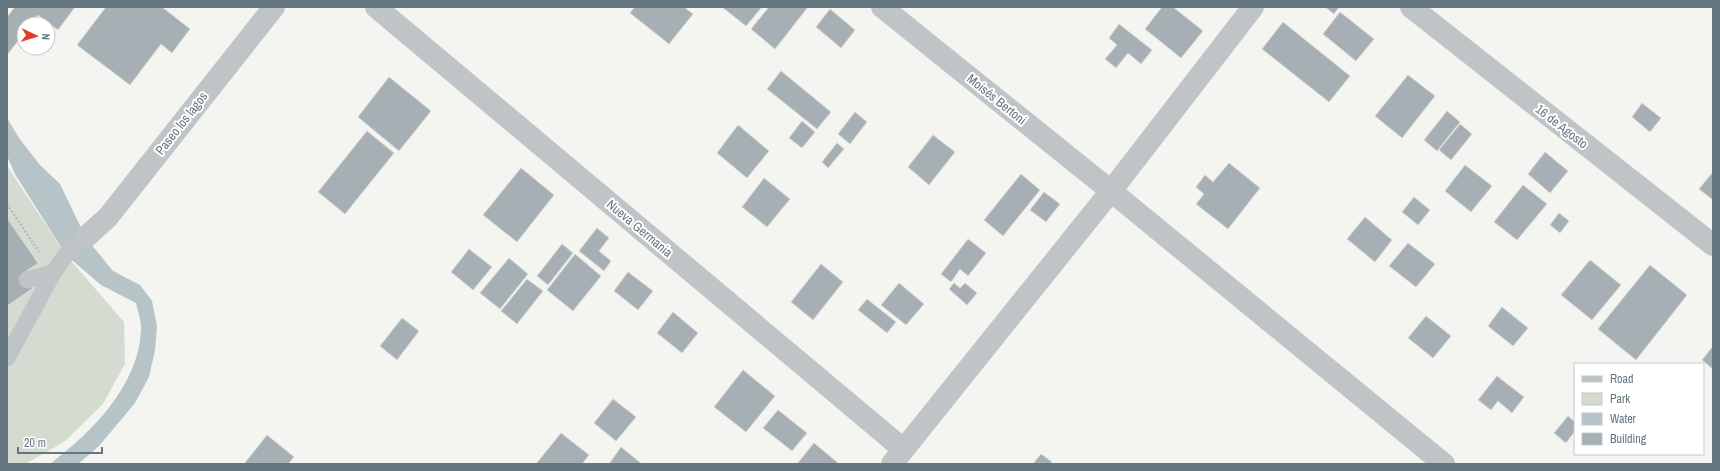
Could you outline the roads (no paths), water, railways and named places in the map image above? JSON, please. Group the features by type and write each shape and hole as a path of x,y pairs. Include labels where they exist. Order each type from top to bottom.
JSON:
{"street":[{"name":"Paseo los lagos","path":"86,237 108,217 274,7"},
{"name":"Nueva Germania","path":"376,7 898,456"},
{"name":"Moisés Bertoni","path":"882,7 1111,190 1444,464"},
{"path":"898,456 1111,190 1253,7"},
{"name":"16 de Agosto","path":"1411,7 1713,245"}],"lane":[{"path":"7,358 53,273 65,256 86,237"},
{"path":"28,280 53,273"}],"water":[{"path":"7,118 19,138 40,165 60,184 86,238 113,271 140,285 152,301 157,326 155,350 149,377 135,403 99,446 78,464 50,464 82,437 110,406 122,389 138,351 141,331 140,321 136,303 101,285 66,255 15,174 7,156"}]}
